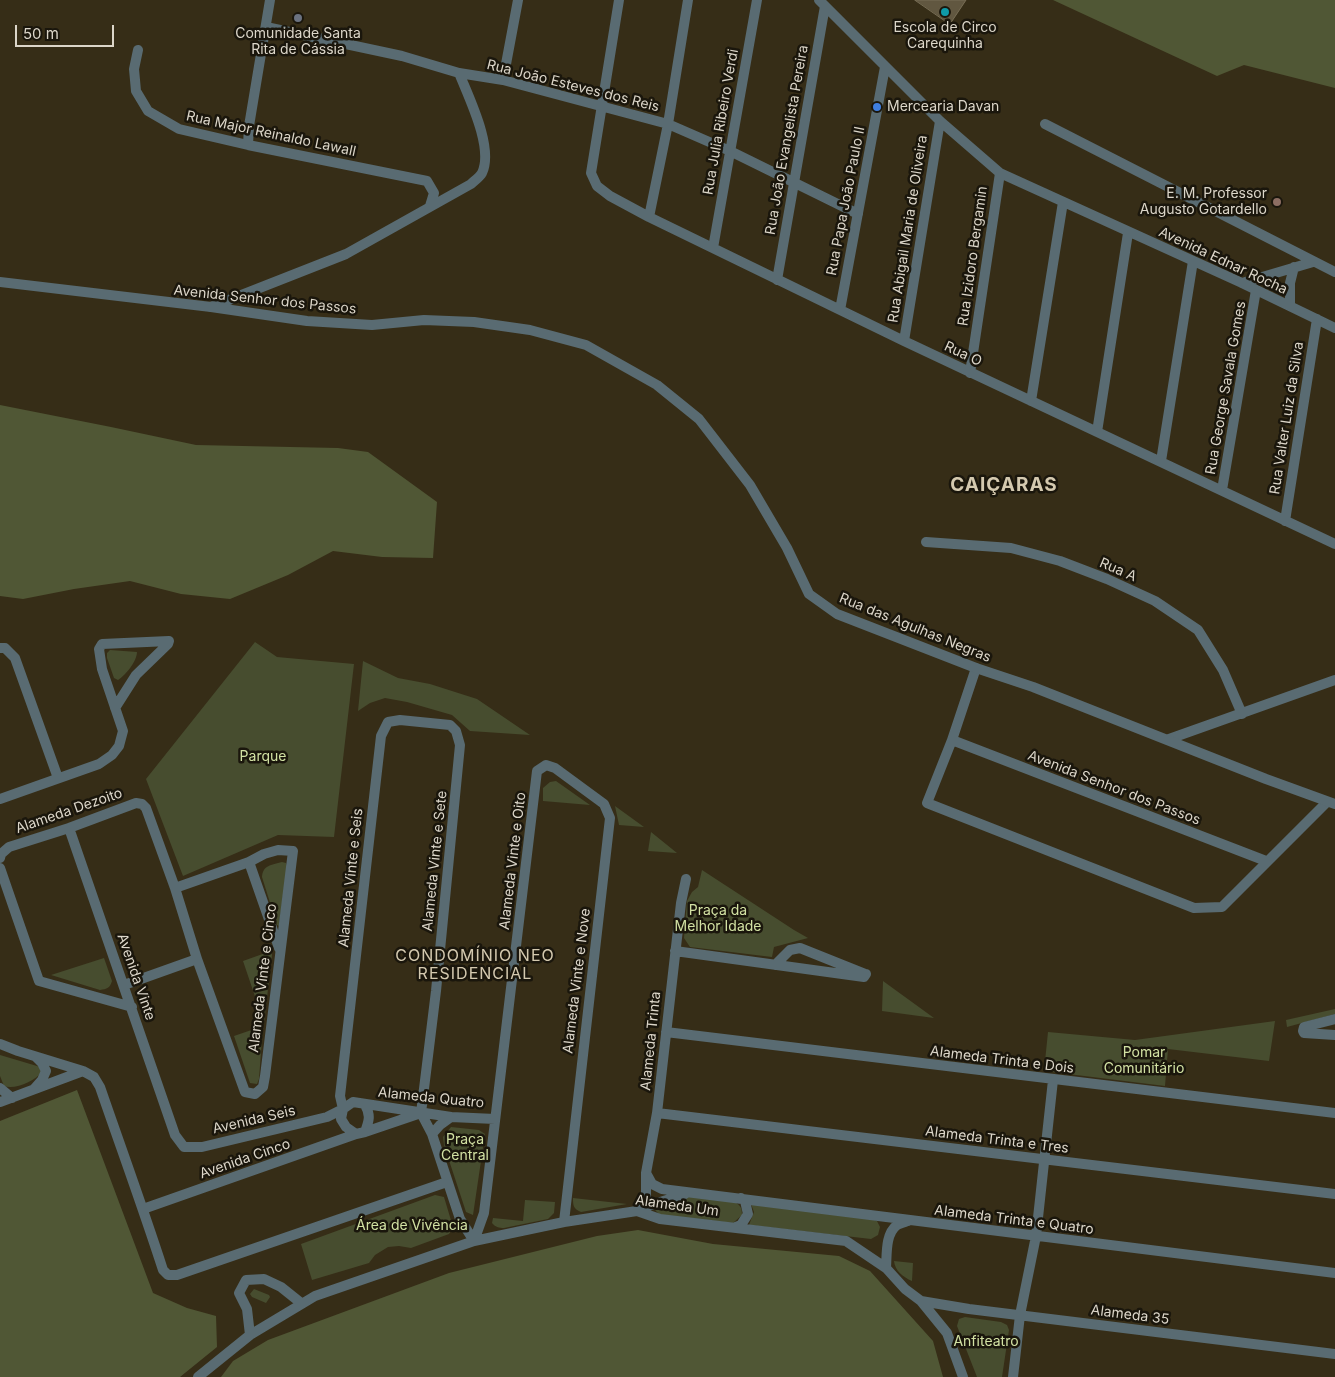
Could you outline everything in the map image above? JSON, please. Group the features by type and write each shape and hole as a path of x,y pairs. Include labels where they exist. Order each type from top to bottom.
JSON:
{"street":[{"path":"248,145 248,126 270,0"},
{"path":"503,80 518,0"},
{"path":"603,106 619,0"},
{"path":"649,217 668,124 688,0"},
{"name":"Rua Julia Ribeiro Verdi","path":"713,248 757,0"},
{"name":"Avenida Ednar Rocha","path":"822,3 940,121 1000,173 1242,283 1335,328"},
{"name":"Rua João Evangelista Pereira","path":"777,280 822,3"},
{"name":"Rua João Esteves dos Reis","path":"266,27 402,56 459,73 503,80 668,124 730,151 858,214"},
{"name":"Rua Major Reinaldo Lawall","path":"138,50 134,69 136,91 148,111 179,129 427,181 434,193 430,206"},
{"name":"Rua Papa João Paulo II","path":"840,310 885,66"},
{"path":"211,307 346,254 471,184 482,174 485,155 482,134 459,73"},
{"name":"Rua O","path":"603,106 591,173 597,186 610,196 649,217 904,341 1335,544"},
{"name":"Rua Abigail Maria de Oliveira","path":"904,341 940,121"},
{"path":"1045,124 1335,272"},
{"name":"Rua Izidoro Bergamin","path":"970,372 1000,173"},
{"path":"1031,400 1063,202"},
{"path":"1097,432 1128,232"},
{"path":"1161,461 1193,261"},
{"path":"1242,283 1313,262"},
{"path":"1290,306 1290,283 1294,267"},
{"name":"Avenida Senhor dos Passos","path":"0,282 211,307 307,321 372,325 424,320 474,322 530,330 586,345"},
{"name":"Rua George Savala Gomes","path":"1222,490 1256,290"},
{"name":"Rua Valter Luiz da Silva","path":"1285,521 1317,319"},
{"name":"Rua das Agulhas Negras","path":"586,345 657,385 699,418 750,485 787,548 809,594 837,614 976,668 1032,687 1169,739 1331,803"},
{"name":"Rua A","path":"926,542 1011,548 1060,561 1107,579 1155,601 1198,630 1223,670 1242,714"},
{"path":"0,799 99,764 116,750 123,731 102,670 99,648 102,644 168,641 168,644 136,675 120,685 113,684 102,670"},
{"path":"0,648 5,648 15,658 58,778"},
{"path":"976,668 952,740 927,803 1194,908 1222,907 1266,861 1331,803"},
{"path":"115,708 136,675"},
{"path":"1169,739 1335,680"},
{"name":"Alameda Vinte e Seis","path":"343,1109 340,1096 381,736 388,722 400,720 450,725 456,731"},
{"name":"Alameda Vinte e Sete","path":"421,1113 436,991 460,745 456,731"},
{"name":"Avenida Senhor dos Passos","path":"952,740 1266,861"},
{"name":"Alameda Vinte e Oito","path":"474,1241 484,1214 537,771 546,765 555,768"},
{"name":"Alameda Vinte e Nove","path":"555,768 604,804 610,818 564,1222"},
{"name":"Alameda Dezoito","path":"0,856 9,847 69,828 136,803 142,804 146,808 175,888"},
{"name":"Avenida Vinte","path":"69,828 175,1135"},
{"name":"Alameda Vinte e Cinco","path":"197,959 245,1092 255,1094 263,1087 293,851 278,850 264,854 249,862"},
{"path":"124,985 197,959 175,888 249,862 280,951"},
{"path":"0,868 39,981 132,1007"},
{"name":"Alameda Trinta","path":"641,1209 657,1112 681,903 686,879"},
{"path":"675,952 864,977 866,974 800,948 790,950 775,964"},
{"path":"1335,1019 1303,1029 1304,1033 1335,1035"},
{"name":"Alameda Trinta e Dois","path":"666,1032 1335,1113"},
{"path":"0,1044 83,1071 94,1077 100,1087 163,1270 168,1276 177,1275 447,1182"},
{"path":"0,1051 18,1051"},
{"path":"33,1090 42,1080 46,1071 36,1057"},
{"path":"0,1102 83,1071"},
{"path":"1013,1377 1020,1315 1036,1236 1053,1080"},
{"path":"0,1088 12,1098"},
{"path":"353,1102 365,1105 369,1113 360,1133 346,1127 341,1119 343,1109 353,1102"},
{"name":"Alameda Quatro","path":"365,1105 451,1117 495,1118"},
{"name":"Avenida Seis","path":"175,1135 184,1147 202,1147 328,1118 343,1109"},
{"name":"Alameda Trinta e Tres","path":"657,1112 1335,1194"},
{"path":"421,1113 432,1134 460,1219 474,1241"},
{"name":"Avenida Cinco","path":"143,1209 421,1113"},
{"path":"432,1134 451,1117"},
{"name":"Alameda Trinta e Quatro","path":"646,1173 652,1184 662,1189 689,1193 1335,1273"},
{"name":"Alameda Trinta e Quatro","path":"641,1209 689,1193"},
{"path":"736,1227 741,1225 748,1214 745,1201 741,1198"},
{"name":"Alameda Um","path":"198,1377 250,1335 315,1296 474,1241 564,1222 641,1209 660,1218 846,1241 886,1268 905,1289 921,1302 947,1333 963,1377"},
{"path":"460,1219 474,1222 484,1214"},
{"path":"886,1268 887,1246 890,1236 896,1226 909,1220"},
{"path":"250,1335 246,1309 239,1293 246,1280 264,1279 282,1287 301,1303"},
{"name":"Alameda 35","path":"921,1302 1335,1354"}],"green space":[{"path":"1053,0 1335,0 1335,88 1244,65 1217,76"},
{"path":"0,405 196,445 338,448 368,452 437,502 433,558 382,557 333,551 288,575 230,599 181,594 130,581 23,599 0,596"},
{"name":"Parque","path":"255,642 277,657 354,664 334,837 278,835 183,876 146,779"},
{"path":"110,650 137,652 137,656 130,668 118,680 114,678 107,658 107,653"},
{"path":"363,661 398,678 430,684 477,699 530,735 470,731 452,715 407,702 385,698 370,703 358,711"},
{"path":"556,781 590,805 543,801 543,788 550,782"},
{"path":"615,806 644,827 619,825"},
{"path":"651,832 677,853 648,851"},
{"path":"282,862 286,863 287,866 279,926 277,925 262,877 266,868"},
{"name":"Praça da Melhor Idade","path":"702,870 808,938 774,947 772,957 690,947 684,938 687,901 692,892 698,887"},
{"path":"271,951 272,955 264,1023 243,961"},
{"path":"104,958 112,981 109,987 105,989 100,990 51,975"},
{"path":"883,981 934,1018 882,1011"},
{"path":"1335,1009 1335,1014 1287,1027 1286,1020"},
{"name":"Pomar Comunitário","path":"1275,1021 1269,1061 1168,1049 1165,1086 1044,1071 1048,1032 1135,1040"},
{"path":"263,1026 259,1079 257,1084 250,1083 234,1036"},
{"path":"0,1055 40,1067 42,1072 35,1079 24,1084 14,1087 4,1086 0,1076"},
{"path":"77,1090 153,1293 187,1308 216,1316 217,1347 180,1377 0,1377 0,1121"},
{"name":"Praça Central","path":"451,1127 479,1130 485,1134 473,1215 466,1212 444,1145 443,1137"},
{"name":"Área de Vivência","path":"435,1195 444,1197 453,1227 449,1234 411,1248 388,1247 375,1255 369,1263 312,1280 301,1244"},
{"path":"686,1196 733,1201 740,1206 742,1215 733,1223 660,1215 655,1210"},
{"path":"573,1198 627,1204 581,1212 576,1210"},
{"path":"525,1200 555,1202 554,1213 548,1219 504,1228 497,1227 492,1223 493,1218 523,1221"},
{"path":"751,1204 873,1219 877,1221 880,1227 878,1235 871,1239 749,1225 754,1212"},
{"path":"638,1230 713,1244 839,1256 870,1271 933,1341 943,1377 221,1377 233,1361 268,1340 449,1273 597,1236"},
{"path":"894,1261 913,1263 912,1281 900,1273"},
{"path":"254,1289 269,1295 270,1297 266,1303 252,1297 250,1294"},
{"name":"Anfiteatro","path":"965,1317 1001,1322 1007,1325 1009,1330 1002,1377 977,1377 957,1326 959,1319"}],"building":[{"name":"Escola de Circo Carequinha","path":"915,0 966,0 950,24"}],"place":[{"name":"Escola de Circo Carequinha","path":"945,12"},
{"name":"Comunidade Santa Rita de Cássia","path":"298,18"},
{"name":"Mercearia Davan","path":"877,107"},
{"name":"E. M. Professor Augusto Gotardello","path":"1277,202"}],"district":[{"name":"CAIÇARAS","path":"1004,485"},
{"name":"CONDOMÍNIO NEO RESIDENCIAL","path":"475,965"}]}
